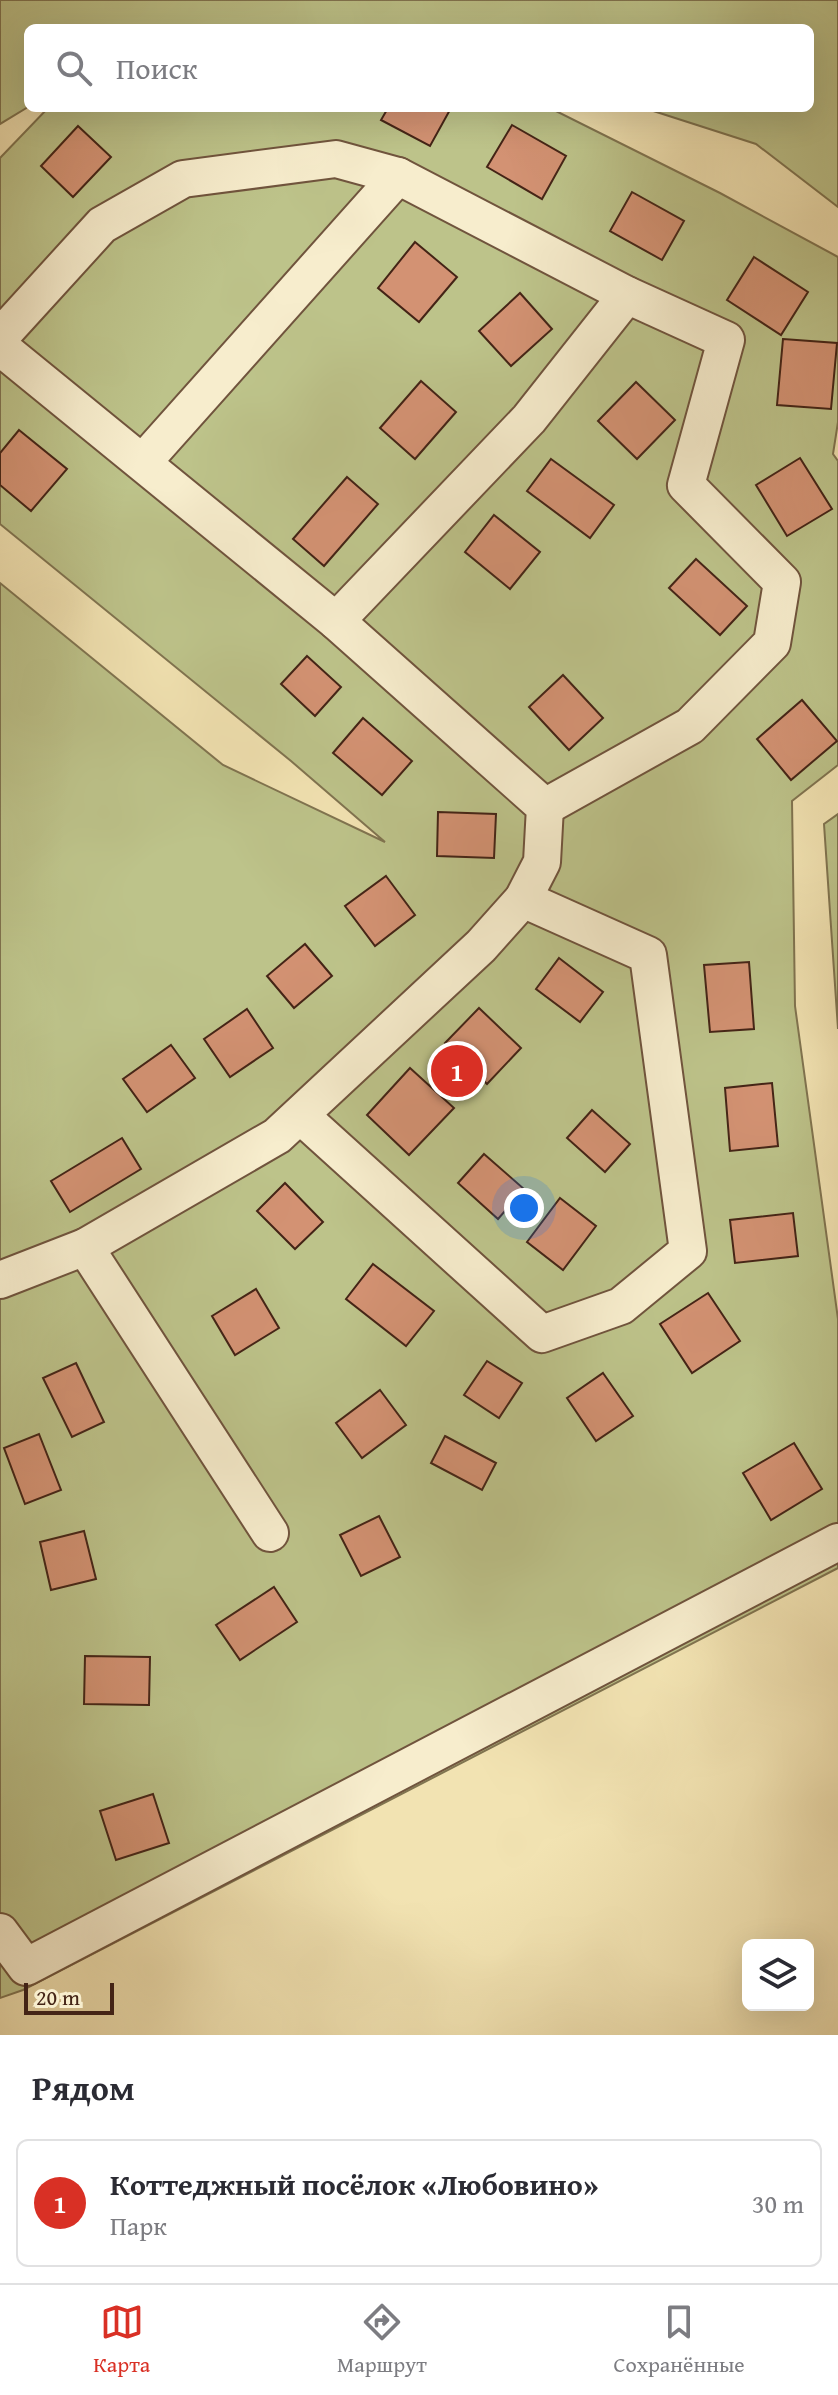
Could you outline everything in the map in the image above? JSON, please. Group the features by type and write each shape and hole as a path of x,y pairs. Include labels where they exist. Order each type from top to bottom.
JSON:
{"street":[{"path":"0,337 102,225 183,179 336,159 398,176 627,295 726,340 686,485 782,582 772,643 690,726 545,807"},
{"path":"143,462 398,176"},
{"path":"336,621 529,419 627,295"},
{"path":"0,347 336,621 545,807"},
{"path":"0,1280 85,1247 277,1136 481,946 523,899 542,862 545,807"},
{"path":"300,1115 542,1334 621,1306 688,1251 648,955 523,899"},
{"path":"85,1247 270,1533"},
{"path":"0,1932 26,1967 838,1542"}],"green space":[{"path":"0,0 838,0 838,207 756,144 656,112 814,112 814,24 24,24 24,109 0,124"},
{"path":"44,112 558,112 720,193 838,257 838,422 833,454 838,461 838,765 792,801 795,1006 838,1319 838,1568 23,1990 0,1998 0,583 223,765 385,842 291,761 0,524 0,158"},
{"path":"838,814 838,1029 824,824"}],"building":[{"path":"386,112 449,112 430,146 381,120"},
{"path":"512,125 566,156 542,199 487,167"},
{"path":"78,126 111,157 73,197 41,166"},
{"path":"632,192 684,221 662,260 610,231"},
{"path":"415,242 457,277 419,322 378,288"},
{"path":"754,257 808,292 781,335 727,300"},
{"path":"520,293 552,329 511,366 479,331"},
{"path":"783,339 837,343 831,409 777,405"},
{"path":"421,381 456,412 415,459 380,428"},
{"path":"636,382 675,420 637,459 598,421"},
{"path":"19,430 67,469 31,511 0,485 0,453"},
{"path":"800,458 832,509 787,536 756,485"},
{"path":"551,459 614,505 590,538 527,491"},
{"path":"347,477 378,504 324,566 293,539"},
{"path":"494,515 540,552 510,589 465,552"},
{"path":"696,559 747,606 720,635 669,588"},
{"path":"307,656 341,687 315,716 281,684"},
{"path":"563,675 603,718 569,750 529,707"},
{"path":"802,700 837,741 791,780 757,739"},
{"path":"363,718 412,761 382,795 333,753"},
{"path":"438,812 496,814 494,858 437,856"},
{"path":"386,876 415,915 375,946 345,906"},
{"path":"305,944 332,976 294,1008 267,976"},
{"path":"559,958 603,992 580,1022 536,989"},
{"path":"749,962 754,1029 710,1032 704,965"},
{"path":"479,1008 521,1048 487,1084 445,1043"},
{"path":"247,1009 273,1048 230,1077 204,1039"},
{"path":"171,1045 195,1078 147,1112 123,1079"},
{"path":"410,1068 454,1108 409,1155 367,1115"},
{"path":"772,1083 778,1146 730,1151 725,1088"},
{"path":"592,1110 630,1144 605,1172 567,1138"},
{"path":"122,1138 141,1169 70,1212 51,1181"},
{"path":"484,1154 524,1189 498,1219 458,1183"},
{"path":"285,1183 323,1222 295,1249 257,1211"},
{"path":"560,1198 596,1226 563,1270 527,1242"},
{"path":"793,1213 798,1256 735,1263 730,1220"},
{"path":"373,1264 434,1311 406,1346 346,1299"},
{"path":"256,1289 279,1328 235,1355 212,1316"},
{"path":"708,1293 740,1341 692,1373 660,1324"},
{"path":"487,1361 522,1383 499,1418 464,1395"},
{"path":"76,1363 104,1422 72,1437 43,1378"},
{"path":"603,1373 633,1416 596,1441 567,1398"},
{"path":"380,1390 406,1425 362,1458 336,1423"},
{"path":"39,1434 61,1490 25,1504 4,1448"},
{"path":"445,1436 496,1463 482,1490 431,1463"},
{"path":"794,1443 822,1489 771,1520 743,1473"},
{"path":"379,1516 400,1557 361,1576 340,1535"},
{"path":"84,1531 96,1579 51,1590 40,1542"},
{"path":"274,1587 297,1622 240,1660 216,1625"},
{"path":"85,1656 150,1657 149,1705 84,1704"},
{"path":"153,1794 169,1843 116,1860 100,1811"}],"place":[{"name":"Коттеджный посёлок «Любовино»","path":"457,1071"}]}
